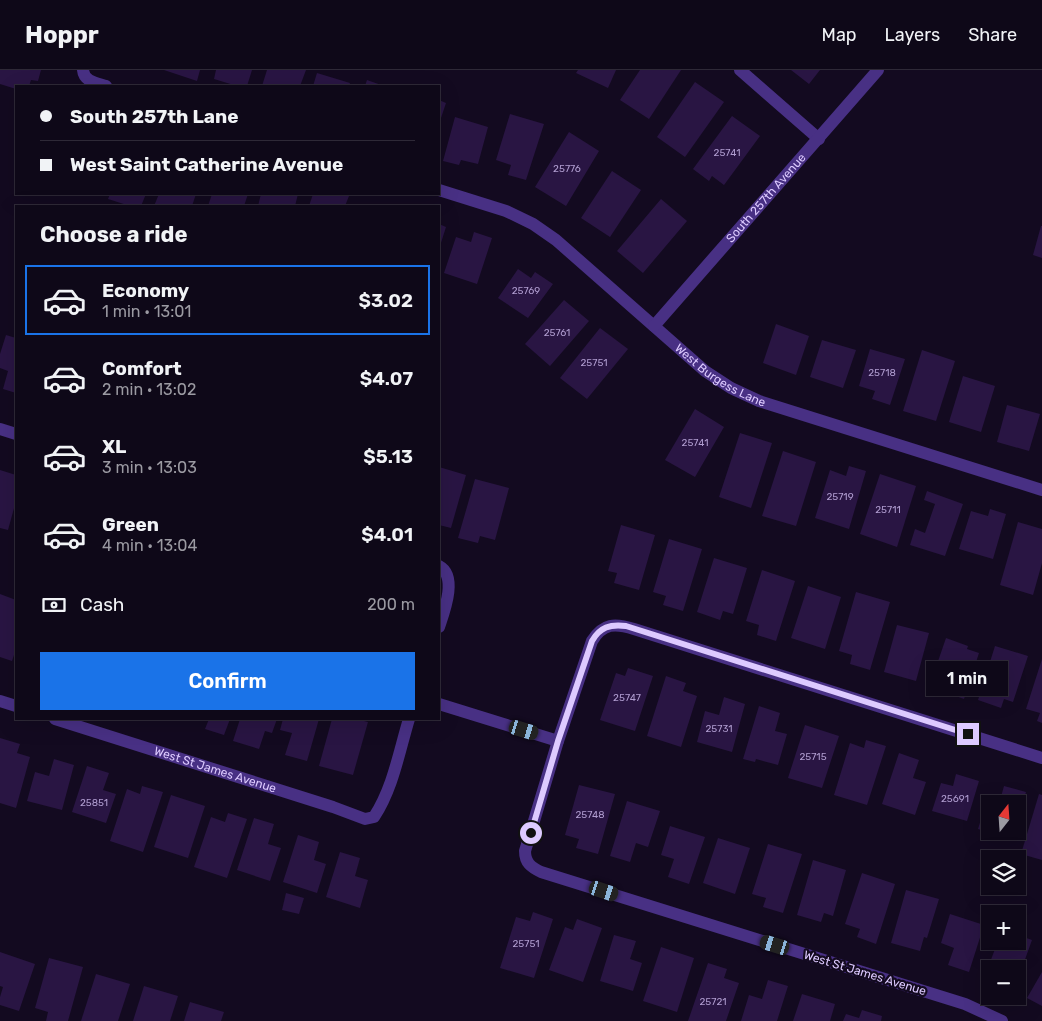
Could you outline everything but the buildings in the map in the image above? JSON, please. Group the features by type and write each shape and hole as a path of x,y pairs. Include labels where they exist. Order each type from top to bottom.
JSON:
{"street":[{"path":"740,70 818,139"},
{"name":"South 257th Avenue","path":"654,326 878,70"},
{"path":"83,72 92,82 102,85"},
{"name":"West Burgess Lane","path":"440,190 506,211 533,224 556,240 705,371 730,388 759,401 1042,490"},
{"path":"0,429 15,434"},
{"path":"440,624 449,587 443,570"},
{"path":"440,704 558,741 592,641 597,632 604,627 615,625 626,626 1042,758"},
{"path":"0,701 15,706"},
{"name":"West St James Avenue","path":"58,720 365,818 374,817 389,789 408,720"},
{"name":"West St James Avenue","path":"558,741 525,851 527,863 541,872 965,1004 1002,1021"}],"route":[{"path":"531,833 558,741 592,641 597,632 604,627 626,626 968,734"}]}
